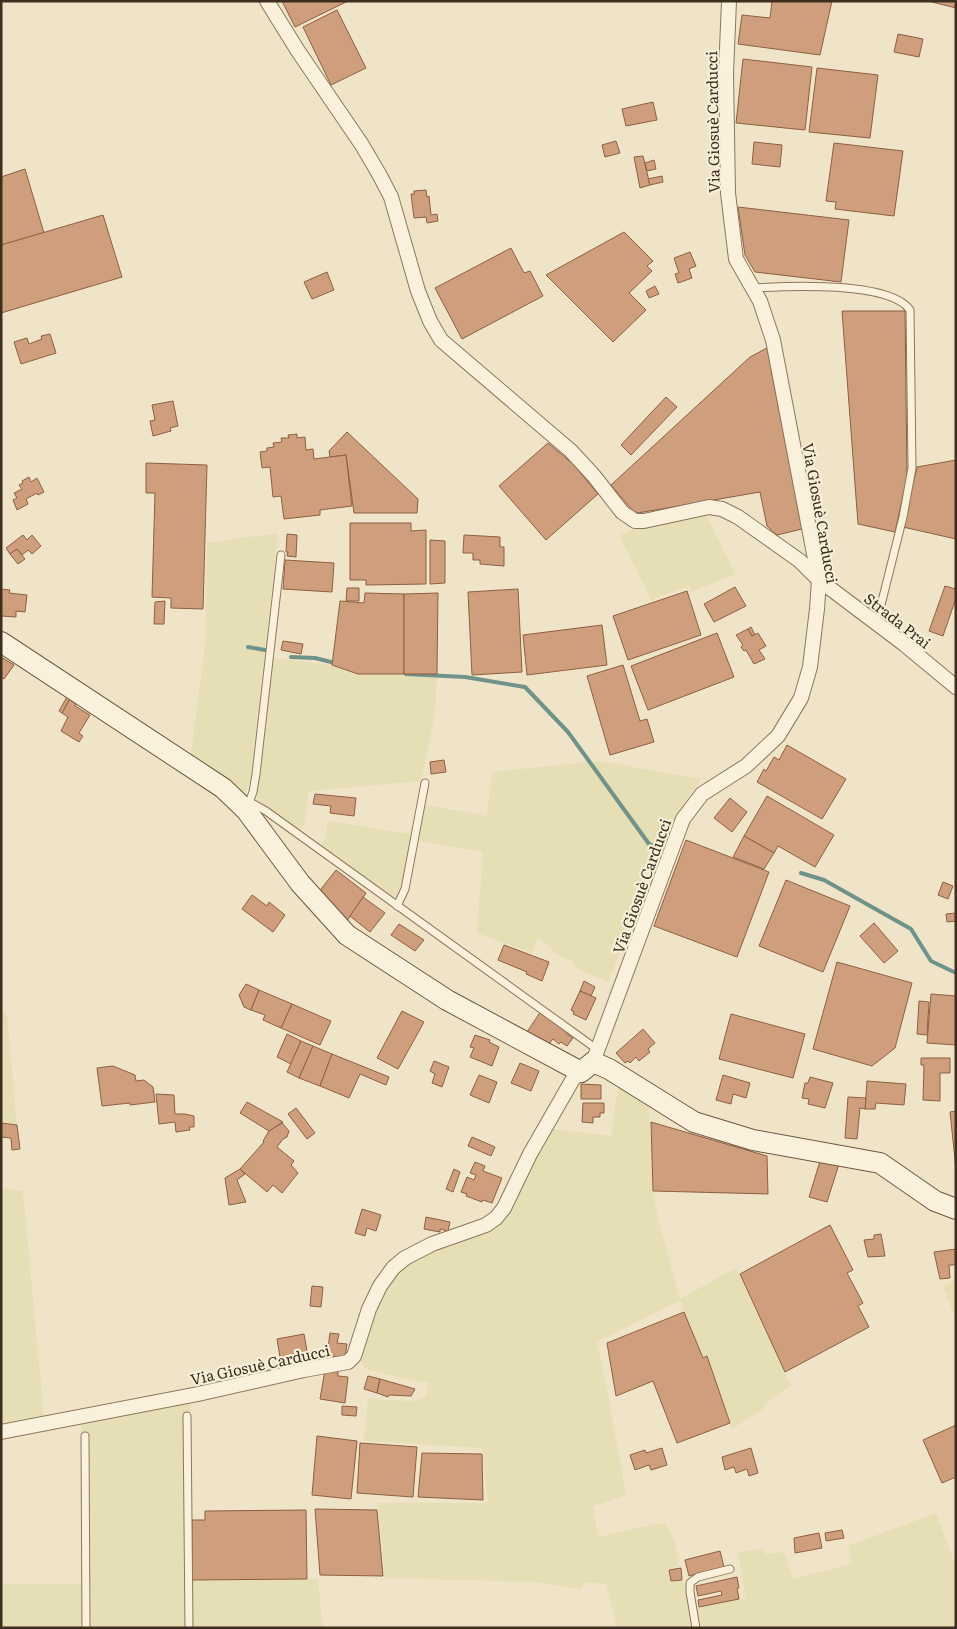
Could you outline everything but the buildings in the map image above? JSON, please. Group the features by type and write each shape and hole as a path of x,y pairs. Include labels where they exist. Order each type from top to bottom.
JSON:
{"street":[{"name":"Strada Prai","path":"267,1 298,51 362,145 391,197 418,291 430,321 441,340 572,451 628,518 634,521 644,521 709,507 722,509 738,517 800,561 819,580 875,621 956,687"},
{"name":"Via Giosuè Carducci","path":"1,1432 198,1394 348,1362 354,1356 369,1309 380,1286 393,1268 406,1258 432,1244 486,1225 496,1218 504,1208 530,1154 572,1079 591,1061 683,819 702,794 746,766 778,736 801,698 810,667 819,580 773,340 760,301 736,258 728,193 726,73 729,1"},
{"path":"1,642 215,782 248,806 300,883 347,935 447,1000 610,1069 694,1122 753,1140 880,1163 934,1201 956,1209"}],"lane":[{"path":"752,288 859,289 898,300 906,304 910,310 912,468 882,606 875,621"},
{"path":"281,555 256,774 248,806 266,811 541,1008 591,1061"},
{"path":"397,906 405,888 425,783"},
{"path":"187,1416 188,1628"},
{"path":"84,1436 86,1628"},
{"path":"696,1628 690,1583 698,1577 730,1569"}],"shaded area":[{"path":"705,512 736,574 691,592 689,586 651,600 619,536 643,524"},
{"path":"278,533 250,780 243,798 190,759 205,646 207,543"},
{"path":"273,658 332,665 359,674 437,674 435,714 421,781 309,791 304,824 300,831 275,814 257,798"},
{"path":"599,761 701,779 679,813 658,871 649,867 627,929 629,931 608,982 576,968 573,962 556,953 538,937 532,953 477,933 483,852 418,841 425,805 487,816 492,772"},
{"path":"328,821 411,834 399,897 393,897 351,869 321,845 325,837"},
{"path":"1,1012 7,1014 17,1125 1,1123"},
{"path":"618,1087 626,1089 645,1100 649,1109 653,1191 658,1218 680,1299 736,1268 791,1385 764,1404 764,1408 732,1429 707,1357 703,1358 680,1300 597,1342 626,1495 593,1506 598,1537 665,1523 674,1540 679,1566 668,1569 670,1582 683,1581 693,1628 617,1628 606,1584 584,1582 582,1589 535,1582 385,1578 378,1503 488,1503 482,1448 364,1441 368,1399 412,1401 426,1397 428,1382 414,1381 366,1369 362,1363 361,1357 372,1315 387,1284 406,1264 444,1245 499,1225 551,1129 611,1136"},
{"path":"1,1188 23,1191 44,1417 1,1428"},
{"path":"956,1272 956,1321 943,1285 951,1283"},
{"path":"190,1401 192,1580 318,1579 324,1628 1,1628 1,1584 83,1584 81,1422"},
{"path":"936,1513 956,1567 956,1628 700,1628 696,1609 699,1607 746,1598 738,1552 762,1548 766,1554 781,1552 786,1556 793,1579 852,1564 848,1546"}],"waterway":[{"path":"248,647 265,650"},
{"path":"291,657 315,658 335,663"},
{"path":"406,674 465,677 525,687 568,732 649,844 661,848"},
{"path":"801,873 824,880 911,929 931,961 956,973"}]}
